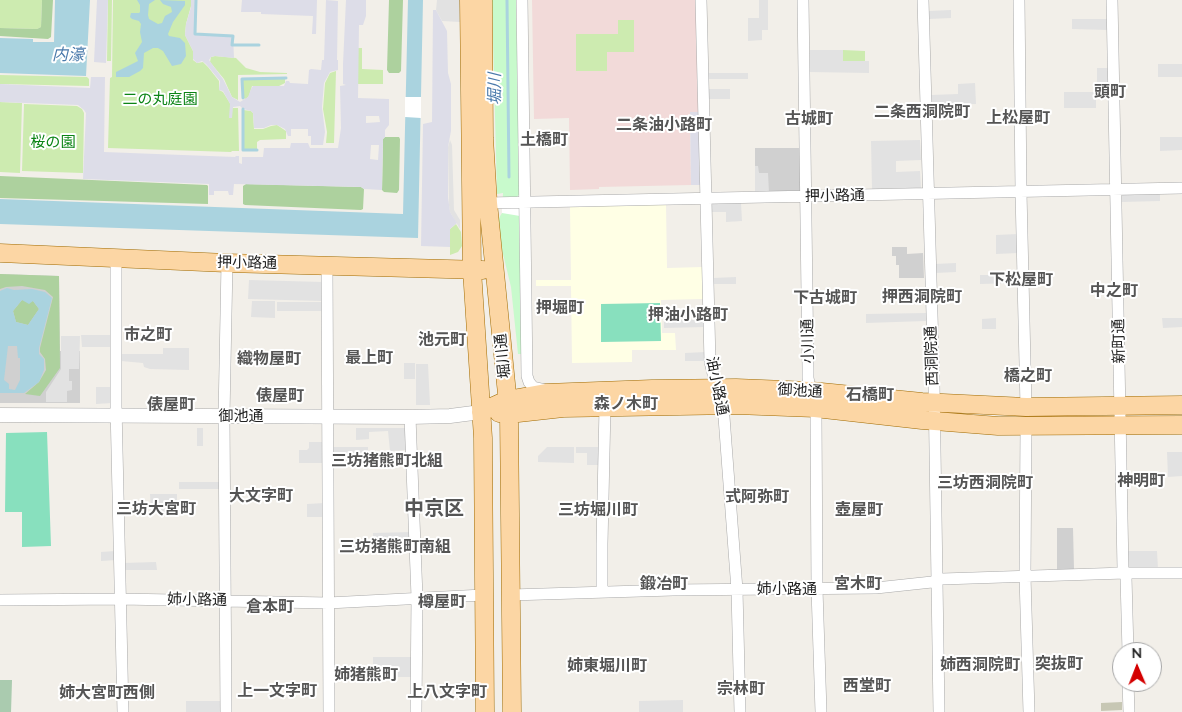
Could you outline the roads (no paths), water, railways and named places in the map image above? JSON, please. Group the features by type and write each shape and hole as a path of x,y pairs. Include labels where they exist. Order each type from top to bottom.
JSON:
{"main road":[{"name":"堀川通","path":"469,0 472,270 483,465 485,712"},
{"name":"堀川通","path":"483,0 484,138 495,203 494,270 513,406 509,437 512,712"},
{"name":"押小路通","path":"0,253 227,263 494,270"},
{"name":"御池通","path":"481,412 513,406 566,391 1026,407 1182,405"},
{"name":"御池通","path":"513,406 605,407 719,397"},
{"name":"御池通","path":"813,399 933,422 1026,427 1182,425"}],"street":[{"path":"522,0 523,202 528,380 533,386 566,391"},
{"name":"油小路通","path":"701,0 710,362 724,418 737,590 740,712"},
{"name":"小川通","path":"803,0 808,368 816,415 817,589 821,712"},
{"name":"西洞院通","path":"923,0 934,403 939,712"},
{"path":"1019,0 1026,407"},
{"name":"新町通","path":"1112,0 1124,569 1126,577 1128,642"},
{"name":"押小路通","path":"495,203 1182,188"},
{"path":"116,259 123,712"},
{"path":"226,712 224,416 227,263"},
{"path":"327,265 326,416 329,712"},
{"path":"513,406 527,370"},
{"path":"602,592 605,407"},
{"name":"御池通","path":"0,415 410,417 450,416 481,412"},
{"path":"410,417 417,597 415,605 416,712"},
{"path":"1026,427 1026,576 1029,712"},
{"name":"姉小路通","path":"511,595 876,588 942,579 1182,573"},
{"name":"姉小路通","path":"0,600 121,599 328,603 483,595"},
{"path":"1128,692 1128,712"}],"water":[{"name":"内濠","path":"55,0 90,0 86,76 0,73 0,38 33,39 33,42 54,42"},
{"path":"137,0 155,0 149,4 148,15 149,19 158,24 162,23 165,16 172,12 171,7 163,4 160,0 185,1 185,5 173,22 168,34 169,36 180,38 185,43 186,56 181,64 172,66 163,51 153,48 144,53 143,68 140,71 129,77 116,77 116,72 138,61 135,53 142,42 141,24 130,17 131,13 140,12 140,5"},
{"path":"408,0 423,0 418,238 0,224 0,199 403,214"},
{"path":"7,288 14,290 32,289 45,292 52,298 39,348 39,354 44,359 44,370 39,382 24,393 0,393 0,291","holes":["22,300 29,304 33,301 39,309 28,325 16,322 13,311","8,346 17,346 18,358 20,358 20,380 15,390 9,389 9,384 4,380"]}],"waterway":[{"path":"196,0 195,34 233,36 232,45 259,45"},
{"name":"堀川","path":"507,0 509,177"},
{"path":"243,98 242,79 286,78"},
{"path":"243,109 243,150 257,150"}],"district":[{"name":"頭町","path":"1110,92"},
{"name":"二条西洞院町","path":"922,112"},
{"name":"上松屋町","path":"1018,118"},
{"name":"古城町","path":"809,119"},
{"name":"二条油小路町","path":"664,125"},
{"name":"土橋町","path":"544,140"},
{"name":"下松屋町","path":"1021,280"},
{"name":"中之町","path":"1114,291"},
{"name":"押西洞院町","path":"922,297"},
{"name":"下古城町","path":"825,298"},
{"name":"押堀町","path":"560,308"},
{"name":"押油小路町","path":"688,315"},
{"name":"市之町","path":"148,335"},
{"name":"池元町","path":"442,340"},
{"name":"最上町","path":"369,358"},
{"name":"織物屋町","path":"269,359"},
{"name":"橋之町","path":"1028,376"},
{"name":"石橋町","path":"870,395"},
{"name":"俵屋町","path":"280,396"},
{"name":"森ノ木町","path":"626,404"},
{"name":"俵屋町","path":"171,405"},
{"name":"三坊猪熊町北組","path":"387,461"},
{"name":"神明町","path":"1141,481"},
{"name":"三坊西洞院町","path":"985,483"},
{"name":"大文字町","path":"261,496"},
{"name":"式阿弥町","path":"757,497"},
{"name":"三坊大宮町","path":"156,509"},
{"name":"中京区","path":"434,509"},
{"name":"三坊堀川町","path":"598,510"},
{"name":"壺屋町","path":"859,510"},
{"name":"三坊猪熊町南組","path":"395,547"},
{"name":"鍛冶町","path":"664,584"},
{"name":"宮木町","path":"858,584"},
{"name":"樽屋町","path":"442,602"},
{"name":"倉本町","path":"270,607"},
{"name":"突抜町","path":"1059,664"},
{"name":"姉西洞院町","path":"980,665"},
{"name":"姉東堀川町","path":"607,666"},
{"name":"姉猪熊町","path":"366,675"},
{"name":"西堂町","path":"867,686"},
{"name":"宗林町","path":"741,689"},
{"name":"上一文字町","path":"277,691"},
{"name":"上八文字町","path":"447,692"},
{"name":"姉大宮町西側","path":"107,693"}],"park label":[{"name":"二の丸庭園","path":"160,99"},
{"name":"桜の園","path":"53,142"}]}
